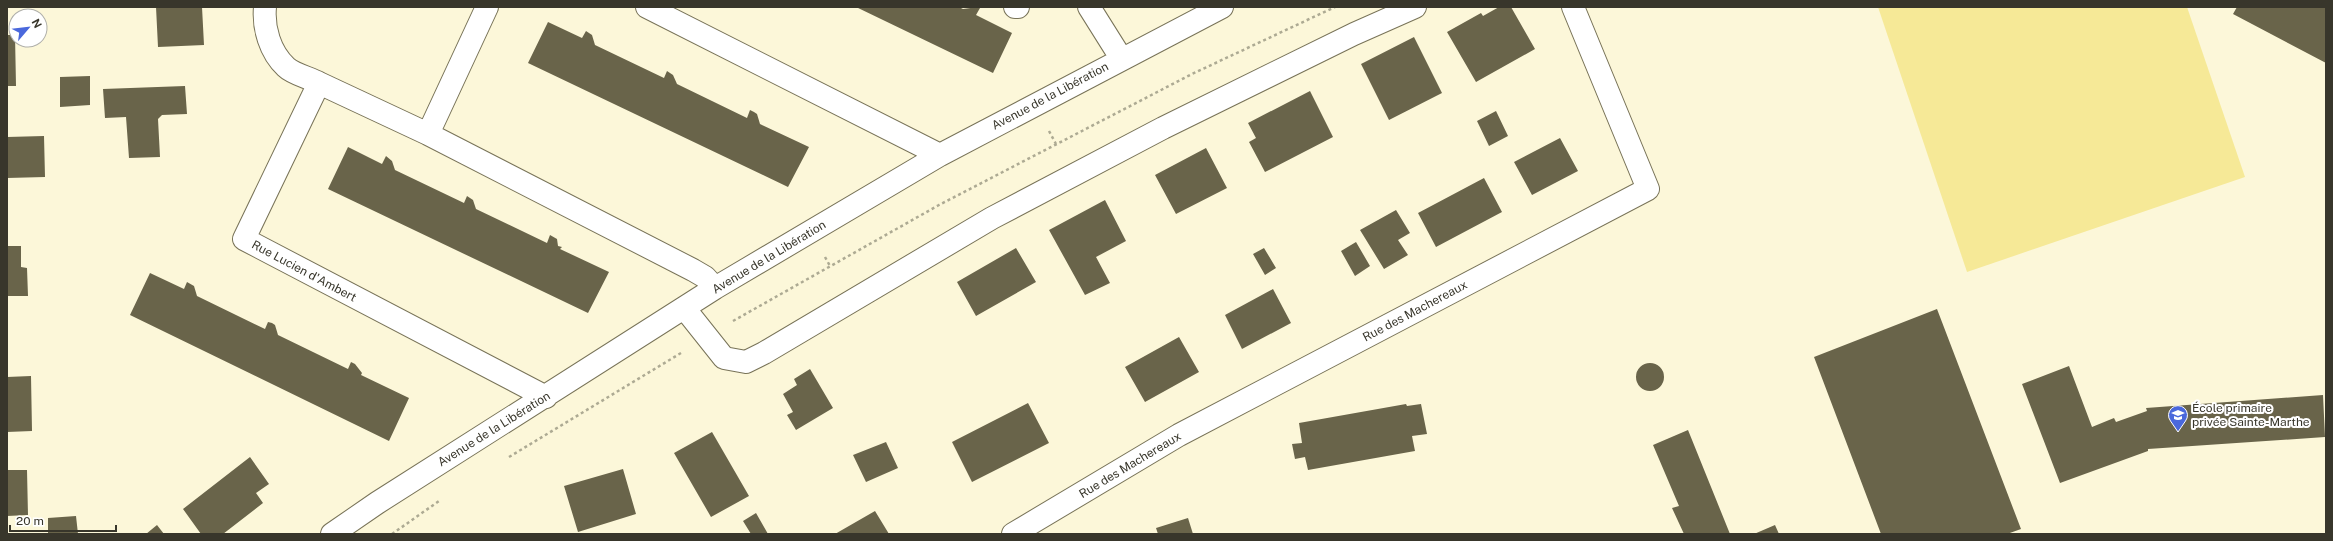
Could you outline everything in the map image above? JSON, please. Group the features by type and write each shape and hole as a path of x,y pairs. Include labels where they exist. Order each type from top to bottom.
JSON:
{"street":[{"path":"265,7 264,18 271,48 286,68 428,134 693,270 705,277 715,288"},
{"path":"428,134 487,7"},
{"path":"648,7 940,155"},
{"path":"1085,7 1090,7 1121,58"},
{"name":"Avenue de la Libération","path":"332,534 377,503 685,309 715,288 940,155 1121,58 1222,7"},
{"path":"685,309 724,358 746,362 992,218 1163,128 1354,34 1415,7"},
{"name":"Rue des Machereaux","path":"1013,534 1179,435 1648,189 1573,7"},
{"name":"Rue Lucien d'Ambert","path":"320,83 244,239 546,397"}],"path":[{"path":"506,459 707,337 939,205 1192,74 1335,7"},
{"path":"392,534 441,500"}],"shaded area":[{"path":"1878,7 2187,7 2245,177 1967,272"}],"building":[{"path":"156,7 202,7 204,45 158,47"},
{"path":"856,7 959,7 963,9 978,7 980,8 976,15 1012,33 993,73"},
{"path":"1499,7 1511,7 1535,49 1476,82 1447,32 1481,13 1483,16"},
{"path":"2237,7 2326,7 2326,63 2233,14"},
{"path":"548,22 582,38 586,31 592,35 595,45 664,78 667,71 673,75 677,84 747,118 750,110 757,114 760,124 809,147 788,187 528,63"},
{"path":"8,35 8,48 15,48 16,86 7,86"},
{"path":"1414,37 1442,93 1389,120 1361,64"},
{"path":"90,76 90,105 60,107 60,77"},
{"path":"185,86 187,114 162,115 158,119 160,157 129,158 126,117 105,118 103,89"},
{"path":"1310,91 1333,137 1265,172 1249,142 1256,138 1248,123"},
{"path":"1496,111 1508,136 1489,146 1477,121"},
{"path":"44,136 45,177 7,178 7,137"},
{"path":"1560,138 1578,171 1532,195 1514,162"},
{"path":"348,147 382,164 386,156 392,161 395,170 464,203 467,196 473,200 476,209 547,243 550,235 557,239 558,246 562,247 560,249 609,272 588,313 328,189"},
{"path":"1206,148 1227,188 1176,214 1155,175"},
{"path":"1484,178 1502,212 1436,247 1418,213"},
{"path":"1105,200 1126,241 1096,257 1110,283 1085,295 1049,230"},
{"path":"1396,210 1410,233 1398,240 1408,255 1384,269 1360,230"},
{"path":"1356,242 1370,266 1355,276 1341,251"},
{"path":"7,246 21,246 21,267 27,268 28,296 7,296"},
{"path":"1016,248 1036,282 976,316 957,282"},
{"path":"1264,248 1276,268 1265,275 1253,254"},
{"path":"150,273 184,289 187,282 194,286 197,296 265,329 268,322 272,323 275,325 278,335 348,369 351,362 355,364 362,373 361,375 409,398 389,441 130,315"},
{"path":"1273,289 1291,323 1242,349 1225,315"},
{"path":"1937,309 2021,529 2007,534 1881,534 1814,357"},
{"path":"1179,337 1199,372 1145,402 1125,367"},
{"path":"1650,363 1656,364 1660,367 1663,371 1663,383 1660,387 1656,390 1650,391 1644,390 1640,387 1637,383 1636,377 1637,371 1640,367 1644,364"},
{"path":"2069,366 2092,427 2114,418 2116,422 2147,411 2146,408 2323,395 2325,437 2148,449 2148,451 2060,483 2022,384"},
{"path":"810,369 833,408 796,430 787,415 793,412 783,394 797,385 794,379"},
{"path":"31,376 32,431 7,432 7,377"},
{"path":"1028,403 1049,443 972,482 952,442"},
{"path":"1406,404 1407,406 1421,404 1427,434 1412,436 1415,451 1308,470 1305,457 1295,459 1292,444 1302,443 1299,423"},
{"path":"1688,430 1730,534 1684,534 1672,508 1679,506 1653,445"},
{"path":"712,432 749,496 711,517 674,453"},
{"path":"886,442 898,468 866,482 853,455"},
{"path":"250,457 269,484 256,493 263,503 223,534 201,534 183,509"},
{"path":"623,469 636,514 578,532 564,486"},
{"path":"7,470 27,470 28,515 7,516"},
{"path":"875,511 889,534 835,534"},
{"path":"756,513 768,534 751,534 743,521"},
{"path":"76,516 78,534 48,534 48,518"},
{"path":"1188,518 1193,534 1158,534 1156,528"},
{"path":"157,525 164,534 146,534"},
{"path":"1775,525 1779,534 1754,534"}],"place":[{"name":"École primaire privée Sainte-Marthe","path":"2178,432"}]}
